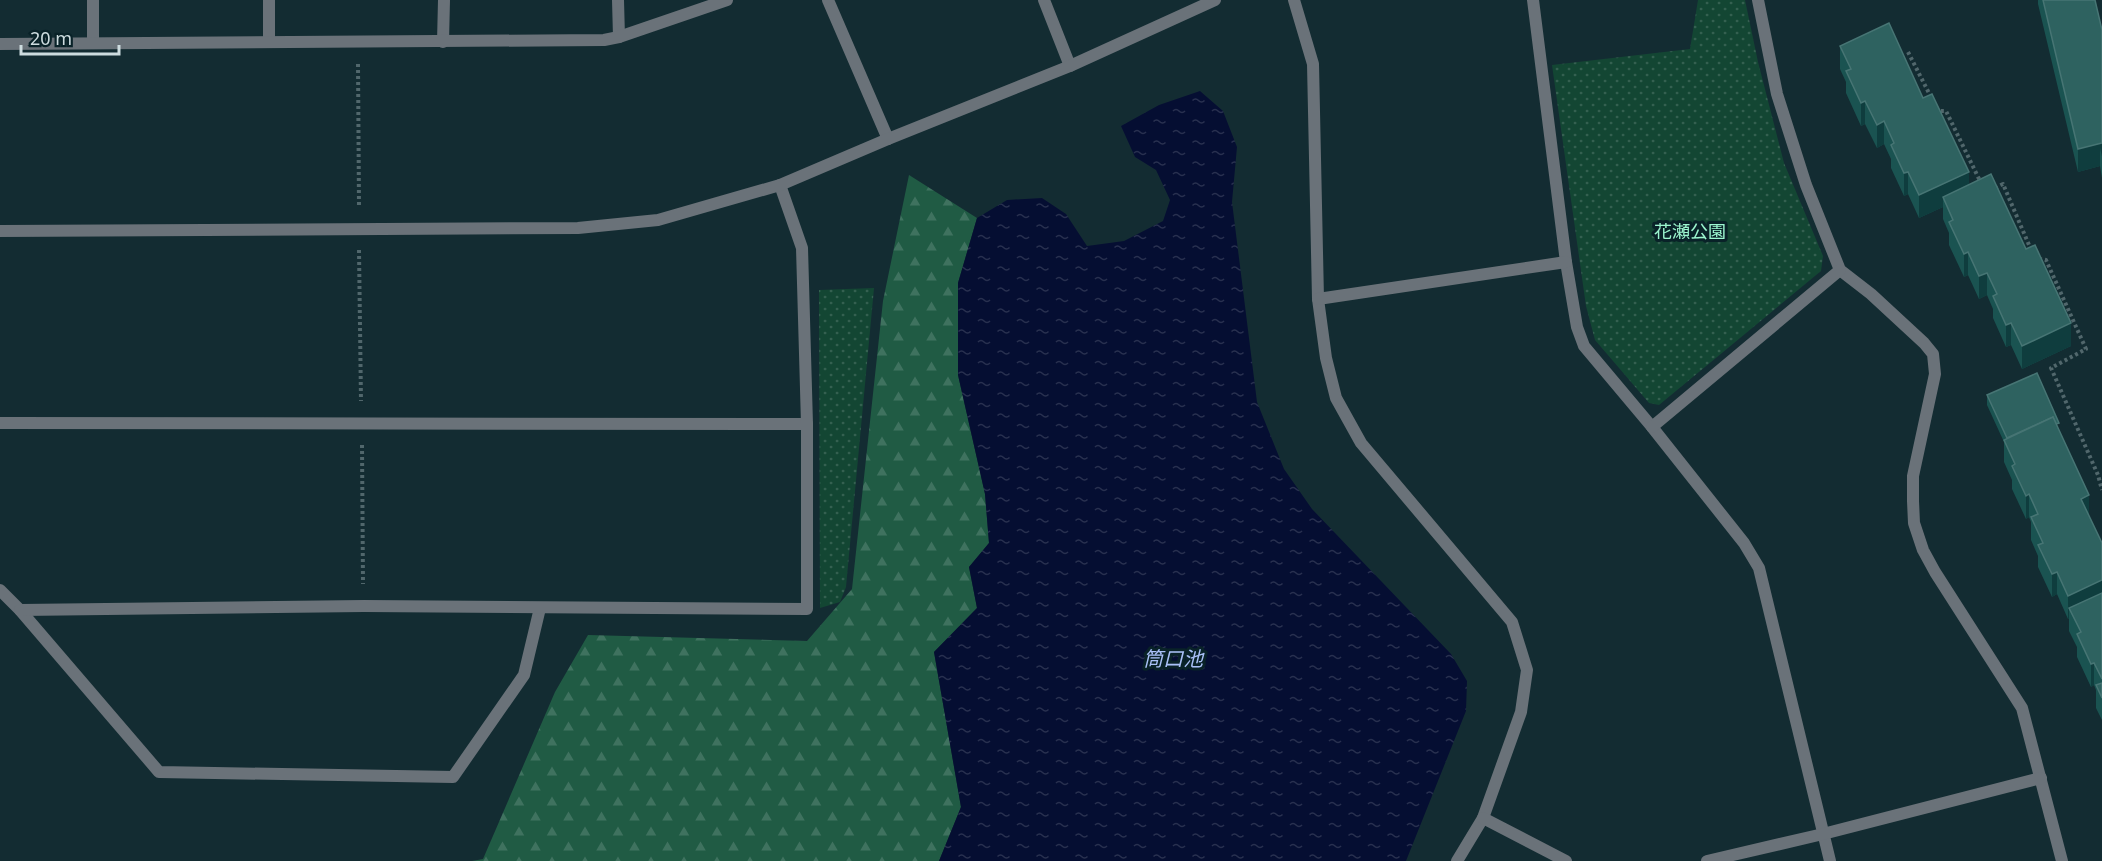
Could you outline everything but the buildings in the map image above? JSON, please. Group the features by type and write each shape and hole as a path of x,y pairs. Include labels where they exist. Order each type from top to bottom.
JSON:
{"street":[{"path":"93,0 93,43"},
{"path":"269,0 269,42"},
{"path":"443,42 444,0"},
{"path":"618,0 619,37"},
{"path":"0,44 604,40 727,0"},
{"path":"828,0 888,139"},
{"path":"1044,0 1070,66"},
{"path":"0,231 578,228 658,220 780,185 1070,66 1215,0"},
{"path":"1294,0 1313,64 1318,299 1326,358 1336,398 1361,443 1512,622 1527,670 1521,712 1483,818 1456,861"},
{"path":"1533,0 1566,262 1577,327 1584,346 1744,543 1759,568 1830,861"},
{"path":"1758,0 1781,105 1806,185 1840,270 1871,294 1933,354 1935,374 1913,476 1914,523 1923,550 1935,572 2022,708 2062,861"},
{"path":"20,610 364,606 807,609 807,424 802,248 780,185"},
{"path":"1318,299 1566,262"},
{"path":"1652,427 1840,270"},
{"path":"0,423 807,424"},
{"path":"0,590 20,610 159,772 453,777 524,675 540,608"},
{"path":"1707,861 2042,778"},
{"path":"1483,818 1566,861"}],"path":[{"path":"358,42 359,228"},
{"path":"1908,52 1938,111 1946,111 1986,192 2003,184 2035,258 2046,260 2086,349 2051,368 2098,475 2102,490"}],"green space":[{"name":"花瀬公園","path":"1698,0 1745,0 1784,163 1823,256 1821,271 1659,405 1649,403 1595,340 1586,306 1552,65 1690,49"},
{"path":"909,175 977,218 958,283 958,375 985,494 989,543 969,567 977,608 934,652 961,807 939,861 472,861 483,859 555,692 588,635 807,641 852,589 883,301"},
{"path":"874,288 846,587 840,602 820,608 819,290"}],"water":[{"name":"筒口池","path":"1200,91 1223,111 1237,147 1232,202 1257,402 1284,469 1312,509 1451,654 1467,681 1466,711 1406,861 939,861 961,807 934,652 977,608 969,567 989,543 985,494 958,375 958,283 977,218 1007,200 1042,198 1066,214 1087,246 1124,241 1163,221 1170,200 1156,170 1135,157 1121,126 1159,105"}]}
